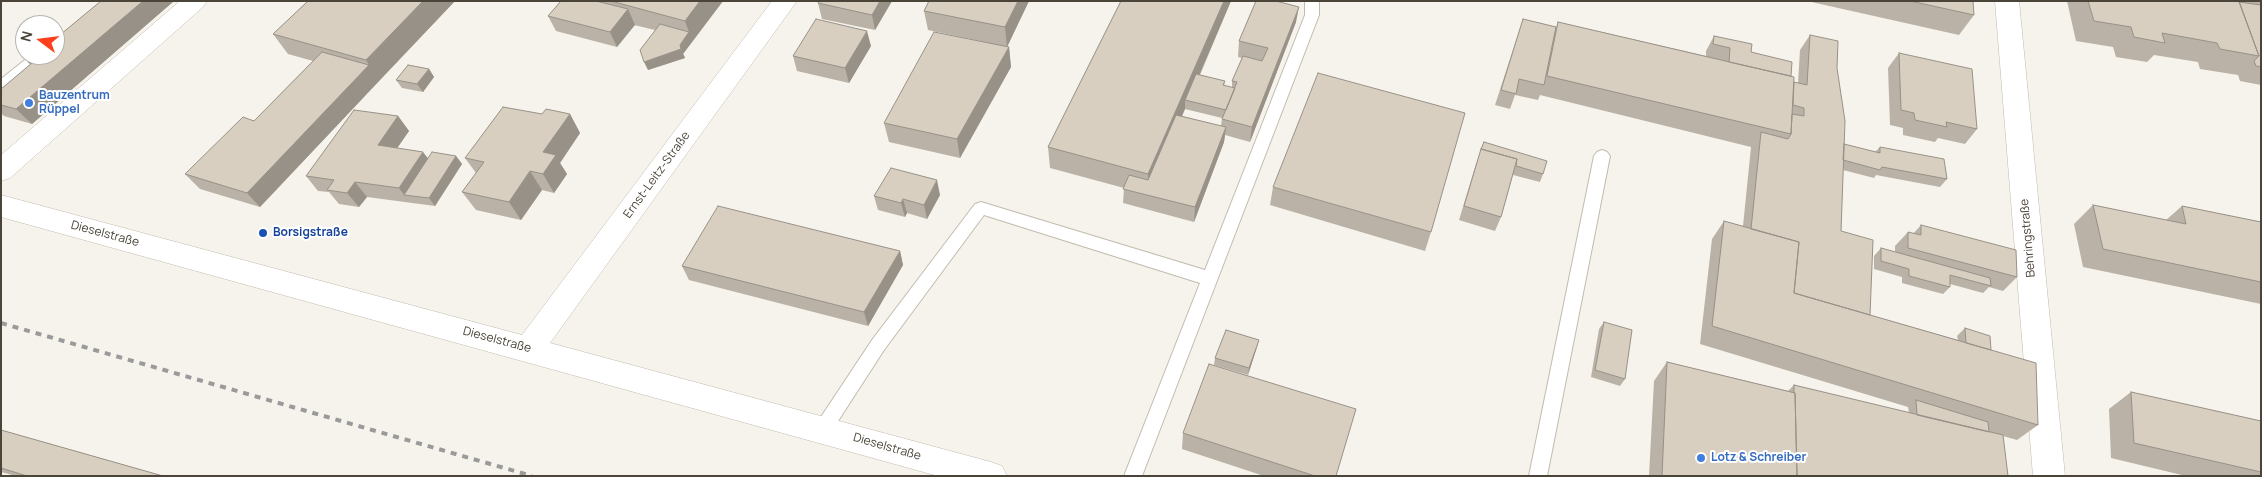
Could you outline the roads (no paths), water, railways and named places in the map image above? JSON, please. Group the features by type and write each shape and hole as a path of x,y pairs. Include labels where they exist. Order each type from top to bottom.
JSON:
{"street":[{"path":"1,172 195,1"},
{"name":"Ernst-Leitz-Straße","path":"530,348 785,1"},
{"name":"Behringstraße","path":"2007,1 2049,476"},
{"name":"Dieselstraße","path":"1,206 530,348 991,476"}],"lane":[{"path":"1133,476 1312,15 1312,1"},
{"path":"1,87 28,65"},
{"path":"1538,476 1602,156"},
{"path":"823,429 878,345 980,208 1210,279"}],"railway":[{"path":"1,323 532,476"}],"place":[{"name":"Bauzentrum Rüppel","path":"29,103"},
{"name":"Borsigstraße","path":"263,233"},
{"name":"Lotz & Schreiber","path":"1701,458"}]}
